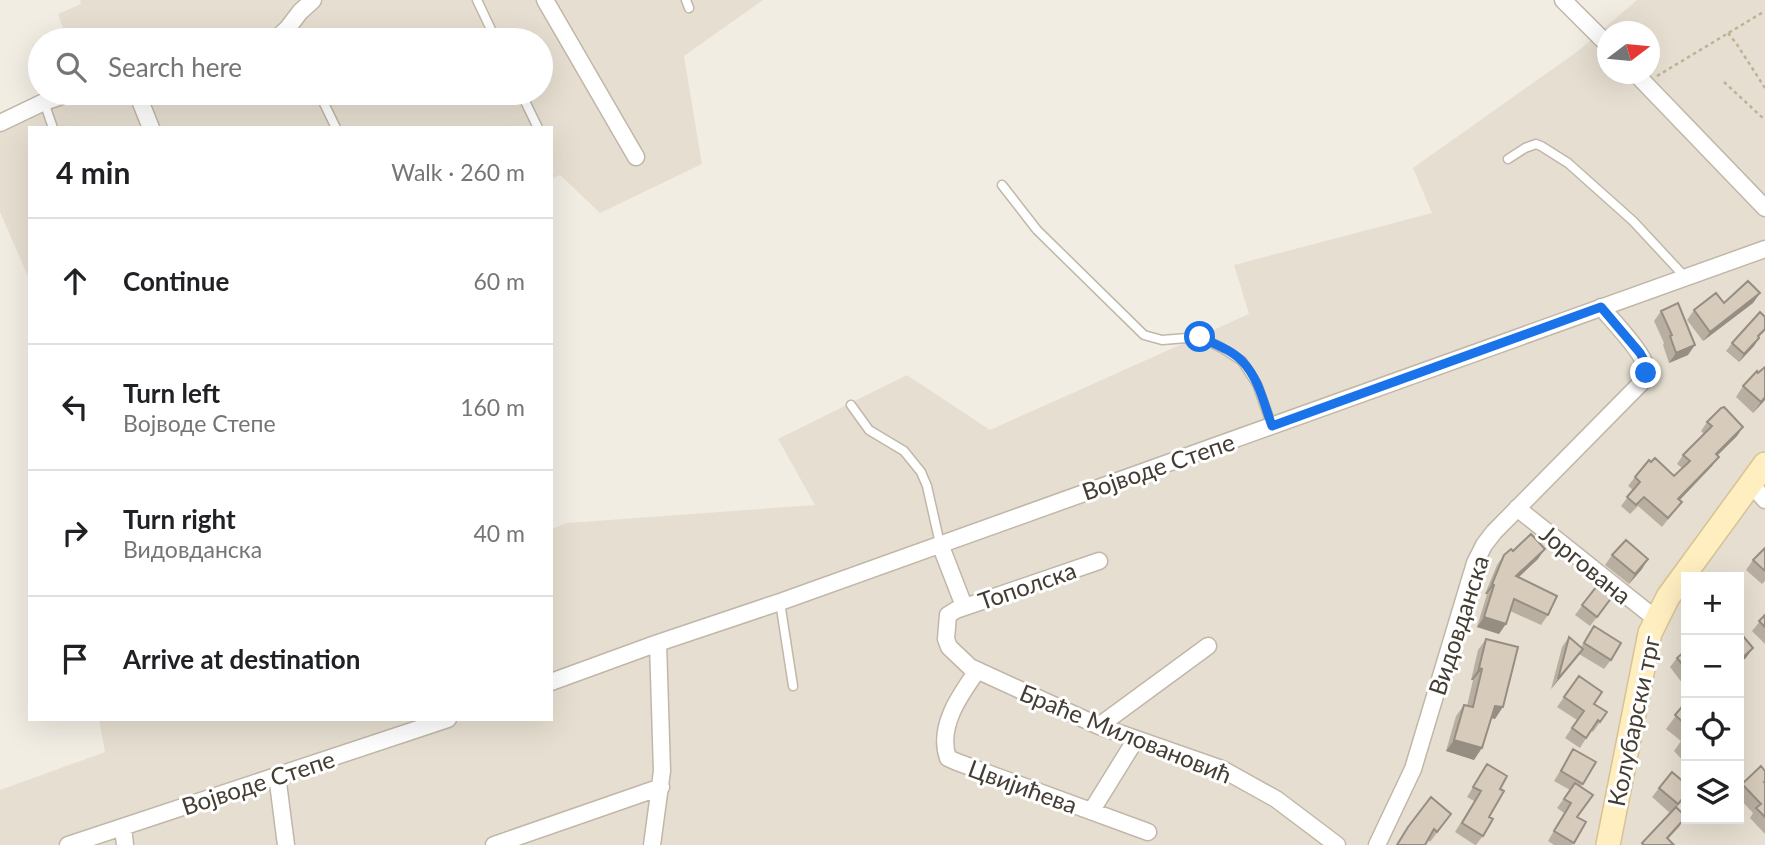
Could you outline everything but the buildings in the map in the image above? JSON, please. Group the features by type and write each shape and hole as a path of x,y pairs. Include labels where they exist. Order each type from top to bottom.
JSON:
{"street":[{"path":"288,28 296,6 313,0"},
{"path":"545,0 636,157"},
{"path":"1563,0 1597,34"},
{"path":"1646,84 1765,208"},
{"path":"0,123 38,105"},
{"path":"142,105 150,126"},
{"name":"Војводе Степе","path":"553,681 1765,249"},
{"name":"Видовданска","path":"1377,845 1413,769 1475,563 1485,544 1643,381 1646,373 1645,362 1640,353 1601,307"},
{"name":"Колубарски трг","path":"1608,845 1650,633 1668,597 1687,569 1758,492 1765,464"},
{"name":"Јоргована","path":"1517,508 1656,619"},
{"path":"940,544 960,608"},
{"name":"Тополска","path":"960,608 1099,561"},
{"name":"Браће Миловановић","path":"960,608 948,615 946,639 949,647 962,661 977,671 1099,726 1222,769 1276,799 1337,845"},
{"path":"652,845 662,771 658,643"},
{"path":"1099,726 1208,646"},
{"name":"Цвијићева","path":"977,671 957,699 946,732 945,749 948,758 1148,832"},
{"name":"Војводе Степе","path":"68,845 277,775 411,725 436,721"},
{"path":"1092,810 1136,739"},
{"path":"277,775 286,845"},
{"path":"494,845 661,787"},
{"path":"123,827 125,845"}],"lane":[{"path":"477,0 490,28"},
{"path":"45,105 52,126"},
{"path":"325,105 335,126"},
{"path":"527,105 537,126"},
{"path":"1508,159 1536,144 1568,163 1633,221 1686,278"},
{"path":"1002,185 1037,230 1144,335 1162,340 1200,337 1242,361 1257,384 1272,426"},
{"path":"851,405 869,430 904,451 921,472 927,486 940,544"},
{"path":"780,602 793,686"}],"path":[{"path":"1660,69 1765,11"},
{"path":"1728,33 1765,88"},
{"path":"1724,82 1765,120"}],"shaded area":[{"path":"80,0 763,0 684,56 702,164 600,213 560,175 553,178 553,126 28,126 28,276 0,212 0,113 28,100 28,105 553,105 553,28 63,28 58,14 81,4"},
{"path":"1637,0 1765,0 1765,845 0,845 0,790 105,752 99,721 553,721 553,528 567,523 815,505 778,439 907,375 990,430 1249,314 1234,265 1432,213 1413,168 1578,51 1597,35 1597,84 1660,84 1660,21 1613,21"}],"route":[{"path":"1200,337 1242,361 1257,384 1272,426 1601,307 1640,353 1645,362 1646,373"}]}
